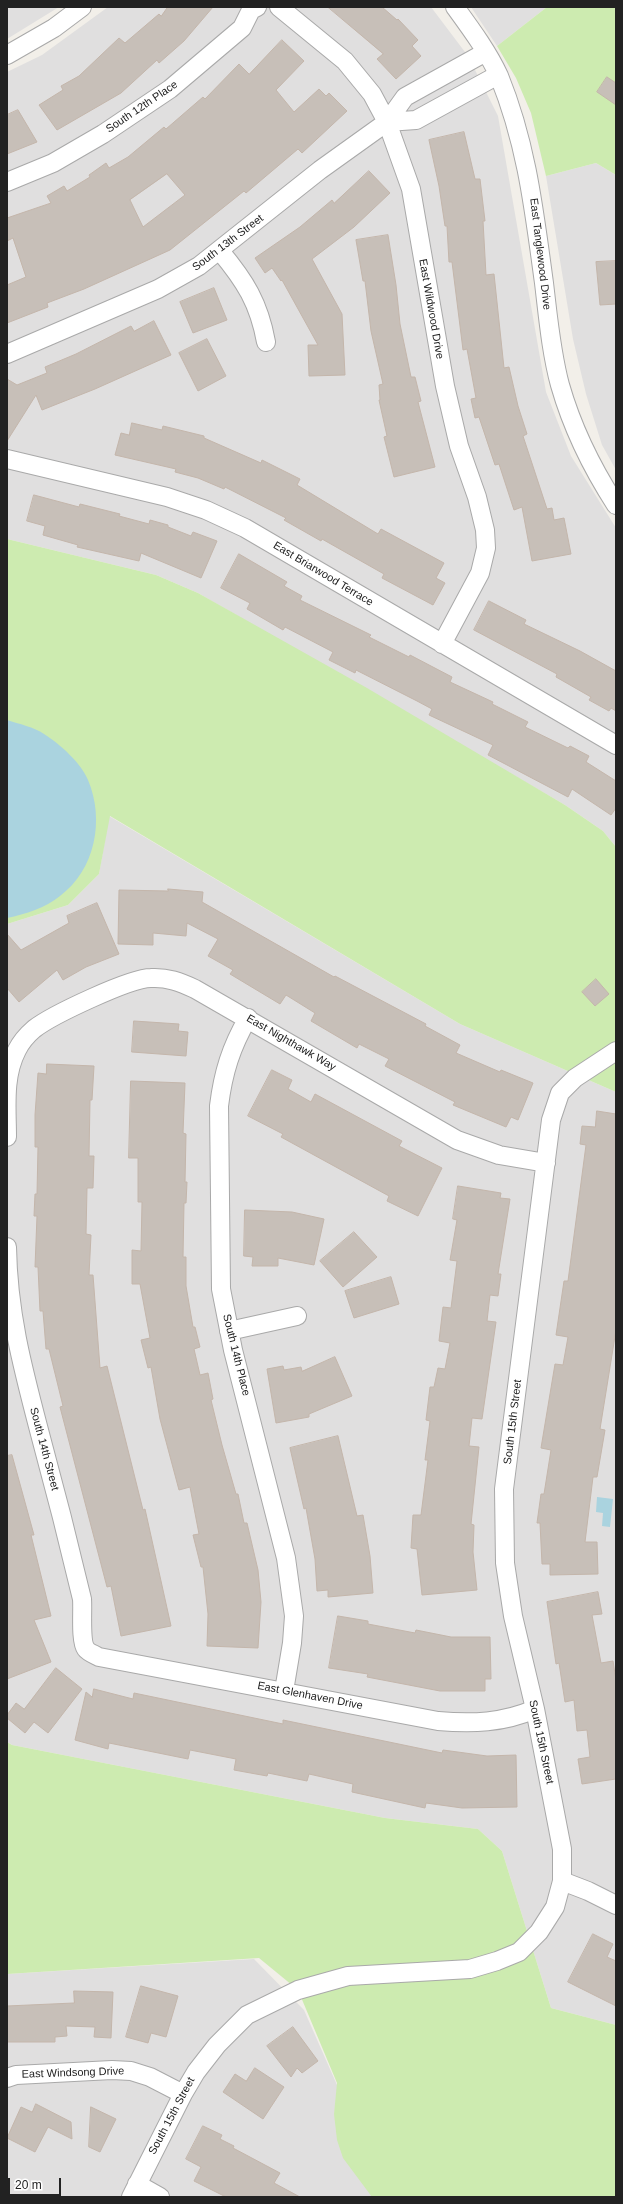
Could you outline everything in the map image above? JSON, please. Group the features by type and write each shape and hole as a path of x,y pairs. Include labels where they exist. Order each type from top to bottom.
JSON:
{"street":[{"path":"7,55 54,28 82,7"},
{"name":"South 12th Place","path":"7,182 53,163 103,134 170,89 242,28 251,10 257,7"},
{"name":"East Wildwood Drive","path":"279,7 345,61 372,94 387,122 411,189 444,386 459,446 479,504 485,530 486,548 480,573 442,644"},
{"name":"East Tanglewood Drive","path":"456,7 486,52 498,75 515,120 530,178 548,314 560,384 596,474 616,505"},
{"name":"South 13th Street","path":"7,354 158,289 199,266 220,251 320,170 387,122 405,97 486,52"},
{"path":"387,122 416,120 498,75"},
{"path":"428,84 441,107"},
{"path":"220,251 251,291 259,310 266,342"},
{"name":"East Briarwood Terrace","path":"15,460 168,497 206,510 245,528 616,745"},
{"name":"East Nighthawk Way","path":"7,1137 8,1078 11,1064 17,1049 35,1029 82,1003 134,981 150,977 172,979 195,988 457,1140 498,1155 546,1163"},
{"name":"South 14th Place","path":"248,1018 230,1054 223,1077 219,1106 221,1289 229,1330 282,1538 291,1590 294,1616 292,1643 284,1691"},
{"name":"South 15th Street","path":"134,2190 183,2094 196,2072 217,2045 247,2015 298,1990 348,1976 470,1969 497,1961 518,1952 539,1932 555,1907 562,1881 562,1849 535,1709 513,1616 505,1562 504,1489 551,1120 560,1094 575,1078 616,1052"},
{"name":"South 14th Street","path":"7,1246 7,1278 13,1327 80,1592 84,1621 81,1639 86,1650"},
{"path":"229,1330 298,1316"},
{"name":"East Glenhaven Drive","path":"86,1650 99,1657 438,1721 470,1723 516,1717 535,1709"},
{"path":"562,1881 588,1891 616,1905"},
{"name":"East Windsong Drive","path":"7,2078 16,2075 112,2070 131,2071 150,2077 183,2094"},
{"path":"134,2190 160,2197"}],"shaded area":[{"path":"7,7 59,7 7,39"},
{"path":"108,7 431,7 468,56 498,116 546,392 571,456 616,528 616,847 603,831 565,805 198,593 156,575 7,539 7,72 42,55"},
{"path":"471,7 547,7 497,46"},
{"path":"596,163 616,175 616,470 602,445 586,394 573,339 546,176"},
{"path":"109,816 460,1024 616,1092 616,2025 551,2008 502,1851 478,1829 385,1818 12,1745 7,1742 7,924 68,905 99,874"},
{"path":"254,1959 304,2010 337,2085 376,2197 7,2197 7,1974"}],"green space":[{"path":"547,7 616,7 616,175 596,163 546,176 531,113 516,78 497,46"},
{"path":"7,539 156,575 198,593 367,688 565,805 603,831 616,847 616,1092 460,1024 110,816 99,874 68,905 7,924"},
{"path":"7,1742 12,1745 385,1818 478,1829 502,1851 551,2008 616,2025 616,2197 372,2197 343,2158 337,2140 334,2114 337,2083 298,1990 259,1958 7,1974"}],"water":[{"path":"7,720 31,728 50,738 69,754 80,767 88,780 93,795 96,811 96,827 94,843 89,858 82,873 72,885 60,896 42,907 7,918"},
{"path":"597,1497 613,1499 610,1527 602,1526 603,1513 596,1512"}],"building":[{"path":"168,7 213,7 184,41 159,63 157,60 121,93 57,130 39,105 63,90 61,86 79,76 119,38 125,43 159,14 161,16"},
{"path":"328,7 382,7 397,20 398,19 418,40 412,46 421,56 396,79 377,59 383,54"},
{"path":"282,40 304,61 276,90 294,112 319,89 326,96 329,93 347,111 302,153 298,149 246,193 244,191 170,250 84,289 47,303 48,307 7,323 7,285 26,277 13,238 7,241 7,218 51,203 47,196 64,186 67,191 90,177 89,175 106,163 109,168 128,157 164,127 166,129 203,97 205,99 239,64 249,74","holes":["167,174 185,195 143,227 130,200"]},
{"path":"607,77 616,83 616,105 597,92"},
{"path":"18,110 37,142 7,154 7,115"},
{"path":"464,132 475,179 480,179 485,221 483,221 486,275 494,274 504,368 509,367 518,406 527,434 523,436 547,509 552,508 554,520 564,518 571,554 532,561 522,507 514,510 499,464 495,465 479,417 475,418 471,399 476,398 467,349 463,350 452,262 449,262 447,226 445,226 439,186 429,140"},
{"path":"369,171 390,193 354,227 312,259 342,314 345,375 309,376 308,345 318,345 282,280 281,281 272,268 265,273 255,258 300,227 332,200 334,203"},
{"path":"388,235 396,285 400,324 411,377 415,377 421,401 418,402 435,467 394,477 384,437 387,436 379,400 379,385 383,384 371,331 365,281 363,281 356,240"},
{"path":"616,261 616,304 600,305 596,262"},
{"path":"214,288 227,320 193,333 180,302"},
{"path":"154,321 171,355 95,389 42,410 36,395 7,441 7,379 17,385 47,373 45,367 76,354 131,326 134,331"},
{"path":"207,339 226,376 198,391 179,353"},
{"path":"132,423 162,430 163,426 204,436 204,438 261,463 262,460 300,479 297,485 378,534 381,529 444,563 436,578 445,583 433,605 382,578 384,574 322,539 321,541 284,520 286,518 225,487 224,489 198,478 175,472 176,469 115,455 121,433 129,435"},
{"path":"34,495 79,507 80,504 120,514 119,516 149,524 150,520 168,525 168,527 191,536 193,532 217,541 201,578 141,553 139,561 77,547 78,545 43,535 45,526 27,521"},
{"path":"239,554 287,582 284,586 302,596 300,600 371,635 369,637 409,657 410,655 452,677 450,682 493,702 492,704 528,722 525,727 568,748 570,746 589,756 586,762 616,781 616,808 611,815 572,789 568,797 488,755 493,745 429,715 432,709 417,701 356,670 355,673 329,660 333,652 285,627 283,630 247,609 250,603 221,588"},
{"path":"489,601 526,620 524,624 580,651 616,671 616,711 611,708 609,711 589,700 591,697 556,677 557,674 474,630"},
{"path":"168,889 203,892 202,902 334,977 335,976 426,1024 425,1026 460,1045 456,1053 500,1072 501,1070 533,1083 518,1120 511,1117 506,1127 453,1105 455,1102 385,1066 389,1059 359,1044 357,1048 311,1021 315,1013 286,995 280,1004 230,974 233,970 208,956 218,939 187,923 186,936 153,933 153,945 118,944 119,890 168,891"},
{"path":"97,903 119,954 86,967 63,980 57,970 19,1002 7,988 7,934 21,950 69,923 67,916"},
{"path":"596,979 609,994 595,1006 582,992"},
{"path":"134,1021 179,1024 178,1031 188,1032 186,1056 132,1052"},
{"path":"47,1064 94,1066 92,1100 90,1100 89,1156 94,1156 93,1188 87,1188 86,1234 91,1235 89,1275 93,1275 100,1368 107,1366 143,1510 145,1509 171,1626 121,1636 111,1586 107,1587 60,1407 63,1406 49,1349 46,1349 43,1311 40,1311 38,1267 35,1267 37,1216 34,1216 35,1194 37,1194 38,1147 35,1147 35,1115 38,1073 46,1074"},
{"path":"272,1070 292,1080 288,1089 311,1102 315,1094 402,1141 399,1146 442,1168 418,1216 387,1201 389,1196 281,1137 283,1134 248,1116"},
{"path":"131,1081 185,1083 183,1133 186,1134 185,1182 187,1182 186,1203 184,1203 183,1257 186,1257 186,1286 193,1327 195,1327 200,1347 194,1349 200,1375 208,1373 213,1399 211,1400 222,1445 236,1494 238,1494 244,1523 247,1523 258,1570 261,1602 258,1648 207,1646 208,1614 203,1567 201,1567 193,1535 199,1534 190,1487 179,1490 160,1419 151,1367 148,1368 141,1340 150,1338 140,1284 132,1284 132,1250 141,1251 142,1202 138,1202 138,1158 129,1158"},
{"path":"597,1111 616,1114 616,1330 600,1429 605,1430 597,1477 593,1477 585,1542 597,1542 598,1574 550,1575 550,1564 542,1564 540,1523 537,1523 541,1494 544,1494 551,1450 541,1448 555,1364 563,1365 568,1337 556,1335 564,1281 568,1281 586,1145 580,1144 582,1126 595,1127"},
{"path":"458,1186 501,1193 500,1198 510,1199 498,1274 501,1274 498,1296 490,1295 487,1321 496,1322 482,1419 472,1418 469,1446 479,1447 471,1524 474,1525 473,1552 477,1590 422,1595 417,1549 411,1548 413,1515 421,1515 428,1460 425,1460 430,1421 426,1420 430,1387 434,1387 438,1368 445,1369 450,1343 439,1341 443,1307 451,1308 457,1261 450,1260 457,1220 453,1219"},
{"path":"245,1210 292,1212 324,1219 314,1265 278,1258 278,1266 252,1266 253,1257 244,1256"},
{"path":"354,1232 377,1257 343,1287 320,1261"},
{"path":"391,1277 399,1304 354,1318 345,1291"},
{"path":"335,1357 352,1396 309,1414 309,1417 276,1423 267,1369 283,1366 284,1370 301,1367 302,1371"},
{"path":"338,1436 357,1516 363,1515 370,1556 373,1593 328,1597 328,1590 317,1591 315,1559 306,1508 304,1509 290,1448"},
{"path":"12,1455 34,1535 31,1535 51,1616 34,1620 51,1662 7,1679 7,1456"},
{"path":"598,1592 602,1614 592,1615 601,1663 613,1661 616,1680 616,1779 582,1784 578,1759 590,1757 587,1730 577,1731 574,1700 565,1702 559,1663 556,1664 547,1602"},
{"path":"338,1616 368,1621 368,1624 415,1633 416,1630 451,1637 490,1637 491,1679 485,1679 485,1691 440,1691 367,1677 368,1674 329,1668"},
{"path":"56,1668 82,1689 48,1733 34,1722 25,1733 7,1718 7,1715 16,1703 24,1709"},
{"path":"94,1689 133,1699 134,1693 283,1724 283,1720 442,1753 443,1750 487,1756 516,1755 517,1807 462,1808 426,1803 425,1808 352,1792 353,1784 309,1774 307,1781 268,1773 267,1776 234,1770 236,1759 190,1750 188,1759 109,1743 108,1749 75,1740 86,1692 92,1697"},
{"path":"593,1934 613,1944 607,1957 616,1961 616,2006 568,1982"},
{"path":"141,1986 178,1996 166,2037 151,2033 148,2043 126,2037"},
{"path":"74,1991 113,1992 111,2038 94,2037 95,2027 66,2026 67,2036 55,2037 55,2042 7,2042 7,2006 74,2003"},
{"path":"293,2027 318,2061 302,2073 297,2068 291,2077 267,2046"},
{"path":"255,2068 284,2087 263,2119 223,2092 235,2074 246,2081"},
{"path":"36,2104 71,2122 72,2139 48,2127 35,2152 7,2138 21,2107 32,2112"},
{"path":"91,2107 116,2119 100,2152 89,2147"},
{"path":"203,2126 222,2135 220,2139 234,2146 233,2148 280,2173 274,2183 300,2197 226,2197 194,2181 201,2167 186,2159"}]}
